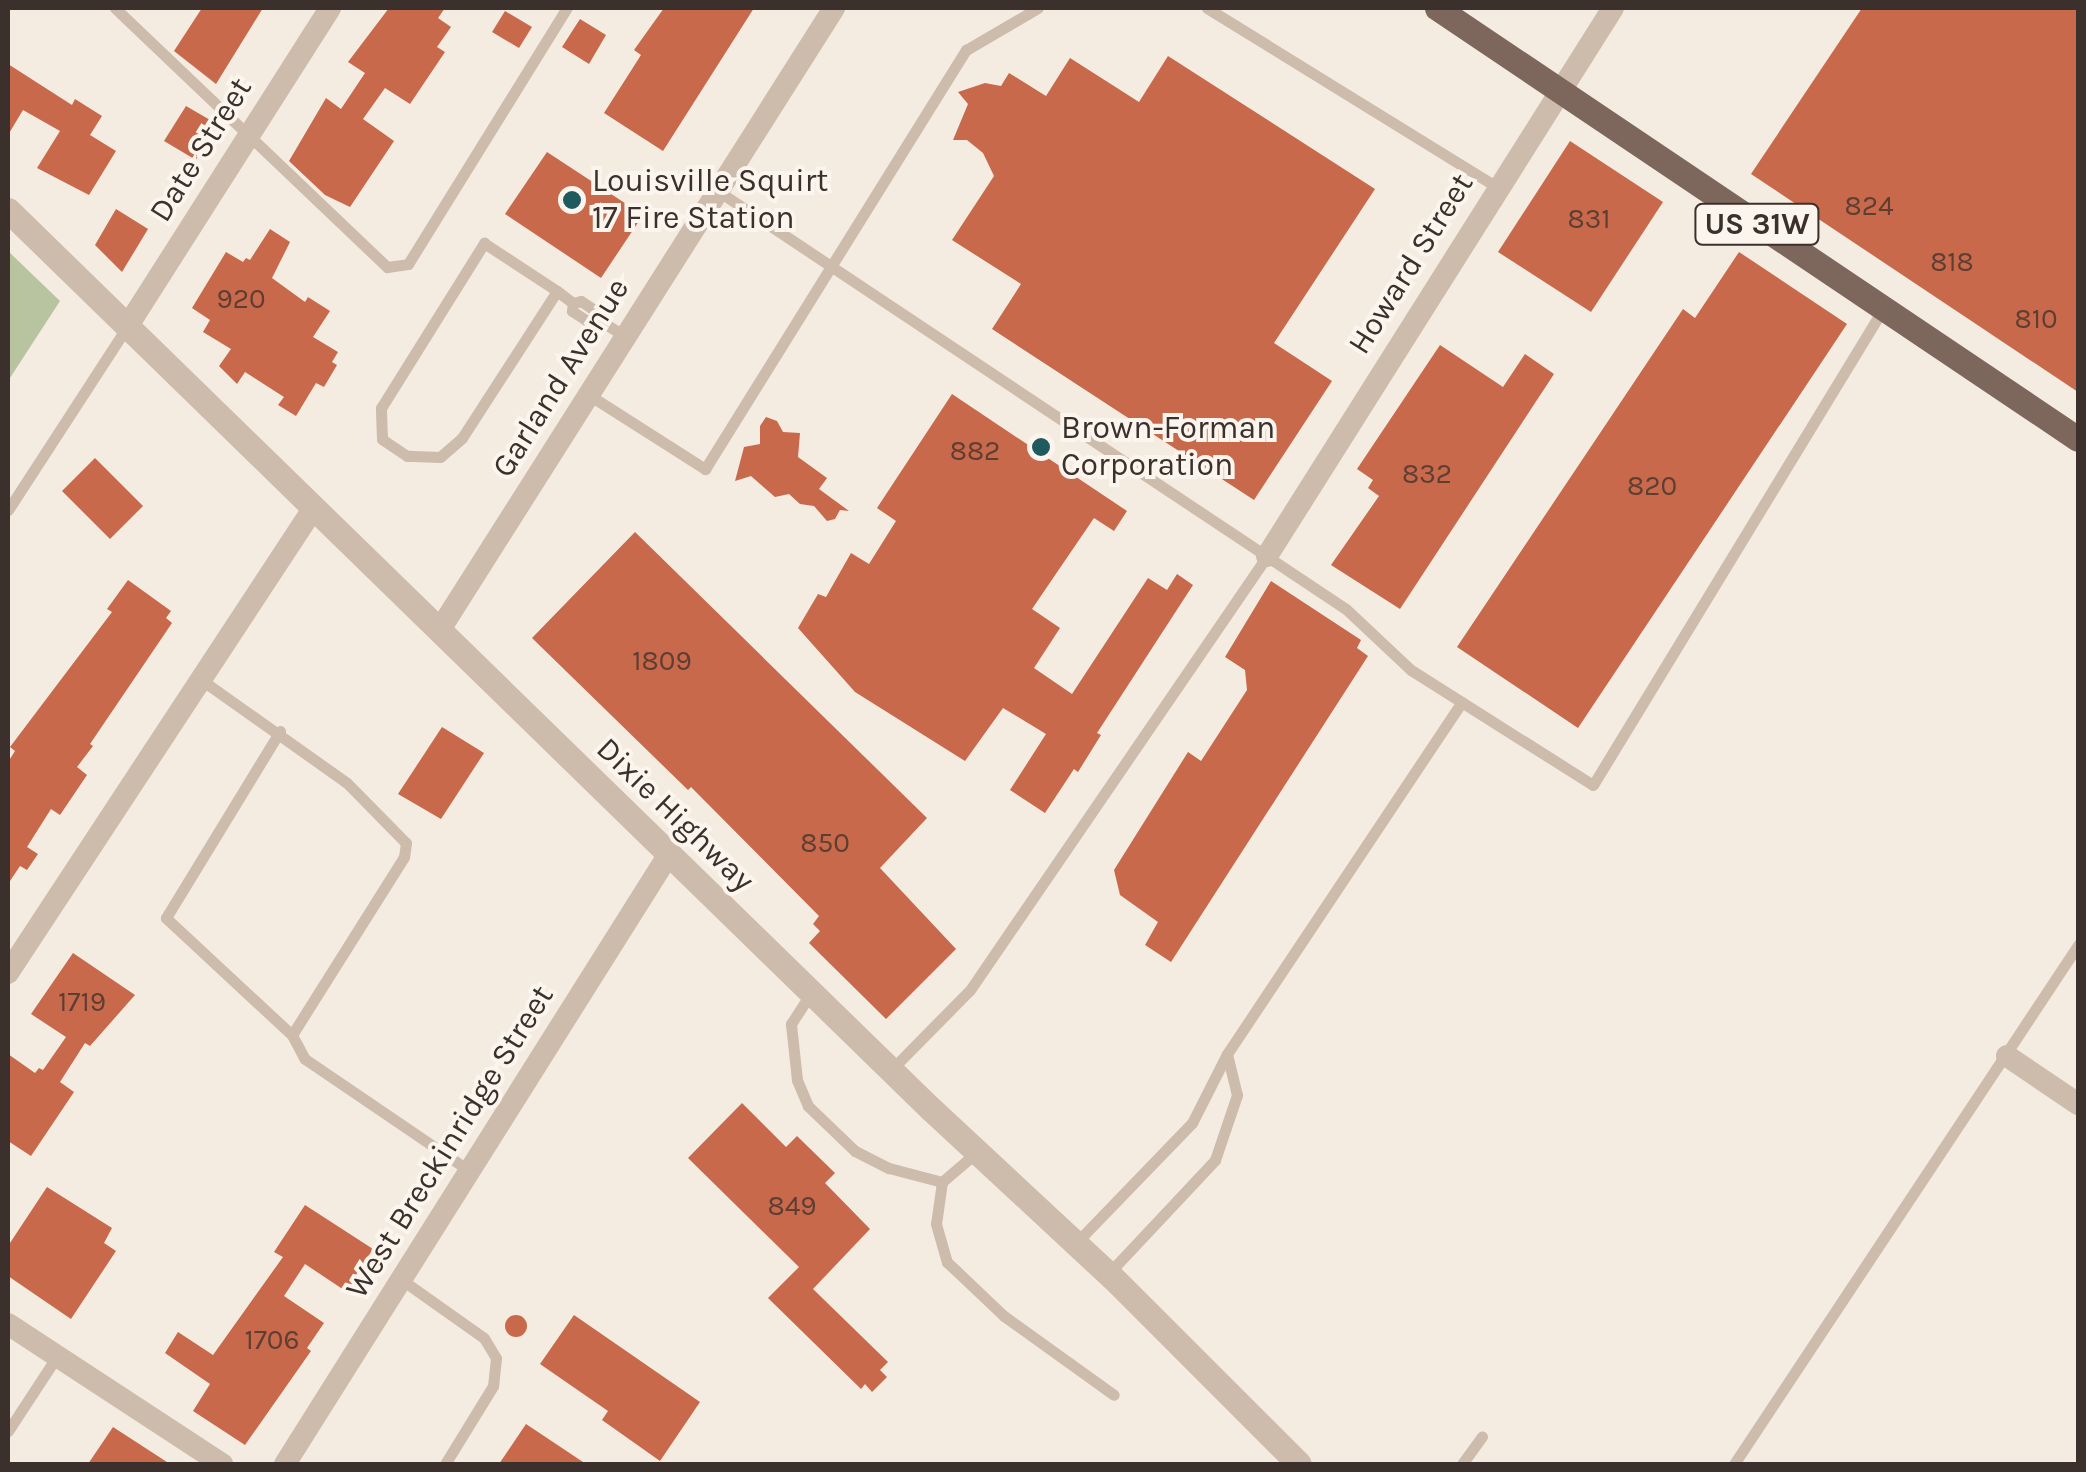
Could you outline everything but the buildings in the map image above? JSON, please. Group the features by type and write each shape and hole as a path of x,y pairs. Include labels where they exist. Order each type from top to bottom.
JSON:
{"main road":[{"name":"US 31W","path":"1437,8 2078,439"}],"street":[{"name":"Date Street","path":"127,327 330,8"},
{"name":"Garland Avenue","path":"440,631 834,8"},
{"name":"Howard Street","path":"1266,556 1613,8"},
{"name":"Dixie Highway","path":"8,210 811,993 1108,1273 1299,1464"},
{"path":"8,973 313,508"},
{"name":"West Breckinridge Street","path":"285,1464 669,854"},
{"path":"2006,1056 2078,1104"},
{"path":"8,1324 222,1464"}],"lane":[{"path":"115,8 387,268 408,264 566,8"},
{"path":"589,395 705,469 966,50 1038,8"},
{"path":"1207,8 1497,187"},
{"path":"718,191 1346,609 1411,670 1593,786 1883,310"},
{"path":"556,291 462,438 440,457 407,456 382,439 381,408 484,243 556,291 573,303 581,300 599,320 626,337"},
{"path":"8,510 127,327"},
{"path":"891,1070 970,990 1266,556"},
{"path":"203,681 280,731 347,783 406,844 404,857 292,1035"},
{"path":"1076,1243 1192,1123 1227,1054 1462,702"},
{"path":"280,731 166,918 292,1035 305,1060 471,1172"},
{"path":"1734,1464 2078,945"},
{"path":"811,993 791,1024 796,1080 808,1106 854,1150 904,1174 942,1182"},
{"path":"1108,1273 1214,1160 1237,1095 1227,1054"},
{"path":"977,1152 942,1182 936,1224 946,1262 1004,1316 1114,1395"},
{"path":"402,1280 484,1338 496,1358 493,1386 445,1464"},
{"path":"8,1431 58,1356"},
{"path":"1462,1464 1482,1436"}],"green space":[{"path":"8,251 60,301 8,381"}],"place":[{"name":"Louisville Squirt 17 Fire Station","path":"572,200"},
{"name":"Brown-Forman Corporation","path":"1041,447"}]}
